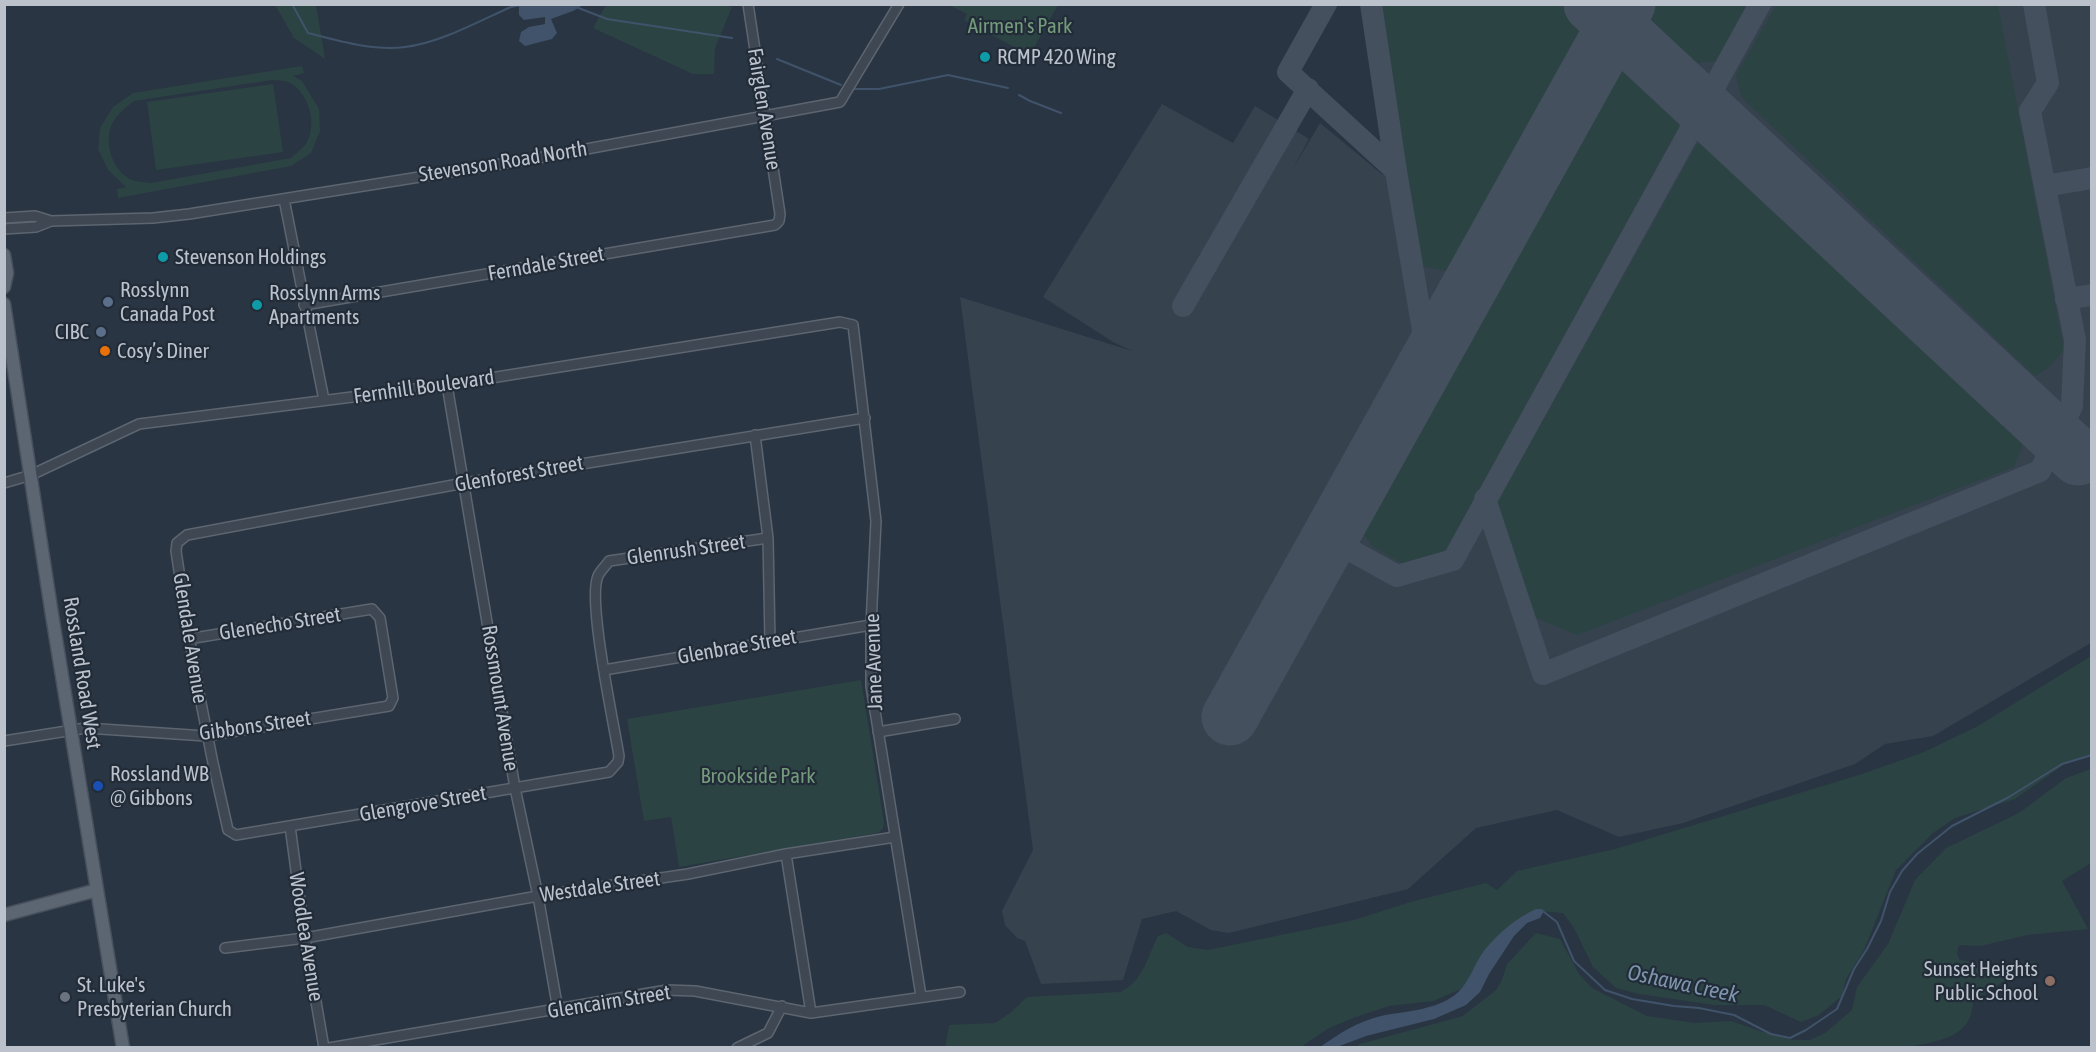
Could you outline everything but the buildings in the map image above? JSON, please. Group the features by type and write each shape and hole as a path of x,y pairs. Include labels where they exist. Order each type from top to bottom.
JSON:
{"main road":[{"path":"4,255 7,273 4,287"},
{"name":"Rossland Road West","path":"4,304 123,1047"},
{"path":"4,915 97,890"}],"street":[{"name":"Fairglen Avenue","path":"748,4 780,214"},
{"name":"Stevenson Road North","path":"4,229 36,227 51,221 171,216 284,199 538,158 840,102 899,4"},
{"path":"284,199 324,400"},
{"name":"Ferndale Street","path":"304,305 770,227 779,221 780,214"},
{"name":"Stevenson Road North","path":"4,218 35,216 51,221"},
{"name":"Fernhill Boulevard","path":"4,483 31,475 139,424 447,385 840,322 853,325"},
{"name":"Jane Avenue","path":"853,325 876,521 871,625 871,686 921,996"},
{"name":"Rossmount Avenue","path":"447,385 514,788 538,896 558,1010"},
{"name":"Glenforest Street","path":"177,543 187,535 464,483 865,418"},
{"path":"755,435 768,538 770,641"},
{"name":"Glenrush Street","path":"609,772 618,762 619,756 604,670 595,598 597,577 609,561 768,538"},
{"name":"Glendale Avenue","path":"177,543 176,551 188,639 206,736 228,830 236,835"},
{"name":"Glenecho Street","path":"188,639 372,609 380,618 393,698"},
{"name":"Glenbrae Street","path":"604,670 871,625"},
{"name":"Gibbons Street","path":"4,741 86,728 206,736 389,706 393,698"},
{"path":"879,732 955,719"},
{"name":"Glengrove Street","path":"236,835 609,772"},
{"name":"Woodlea Avenue","path":"290,826 305,938 324,1047"},
{"name":"Westdale Street","path":"225,948 305,938 538,896 688,874 786,854 896,837"},
{"path":"786,854 812,1012"},
{"name":"Glencairn Street","path":"329,1047 668,990 695,991 812,1012 960,992"},
{"path":"737,1047 768,1034 782,1006"}],"shaded area":[{"path":"1362,5 2091,5 2091,643 1933,736 1885,744 1855,764 1683,823 1619,837 1557,810 1476,828 1408,889 1229,933 1211,930 1176,911 1142,919 1123,980 1041,984 1025,941 1017,938 1005,925 1002,911 1033,850 960,297 1132,351 1113,342 1043,297 1162,104 1233,143 1255,106 1309,139 1291,172 1320,123 1383,175 1395,168"}],"green space":[{"path":"1656,4 1748,5 1717,61 1696,63 1685,56 1650,19"},
{"path":"275,5 316,5 325,59 294,38"},
{"path":"606,5 723,5 732,7 715,48 714,74 693,74 593,28"},
{"name":"Airmen's Park","path":"949,5 1058,5 1032,51 1025,53 964,20 967,14"},
{"path":"1375,5 1570,5 1587,29 1572,65 1454,272 1424,267 1395,167"},
{"path":"1776,5 1998,5 2064,350 2048,368 2035,376 1741,97 1736,75"},
{"path":"1633,62 1676,99 1679,127 1446,550 1403,564 1372,546 1360,529 1618,65"},
{"path":"302,66 304,73 293,76 302,81 319,109 320,131 311,153 291,166 118,198 117,189 126,187 108,170 98,149 100,128 113,107 133,93","holes":["272,80 288,82 297,88 310,111 309,138 291,158 151,183 134,181 126,177 116,166 109,144 111,125 119,114 134,101"]},
{"path":"273,84 283,152 156,170 147,102"},
{"path":"1719,141 2029,430 2014,467 1841,533 1832,541 1835,536 1577,635 1536,618 1496,504 1697,144"},
{"path":"2091,656 2091,756 2065,764 2015,799 1955,818 1933,833 1896,870 1864,950 1846,979 1842,996 1819,1015 1801,1022 1764,1005 1714,1005 1639,994 1616,988 1593,967 1574,928 1563,913 1539,911 1510,932 1461,989 1433,1001 1389,1006 1353,1018 1329,1028 1301,1047 945,1048 949,1025 995,1023 1027,997 1120,992 1128,988 1139,976 1158,936 1166,933 1188,947 1208,950 1354,920 1414,901 1486,883 1497,890 1517,871 1615,849 1862,774 1924,752 1978,726"},
{"name":"Brookside Park","path":"861,680 884,822 883,829 877,833 679,867 671,817 644,821 627,719"},
{"path":"2091,769 2091,863 2062,881 2088,929 2027,935 1981,946 1959,945 1957,954 1960,960 1992,966 2036,961 1973,1001 1971,1014 1966,1024 1959,1032 1939,1041 1903,1048 1356,1047 1463,1016 1496,990 1507,964 1536,933 1560,939 1579,974 1592,988 1647,1016 1695,1023 1731,1021 1793,1040 1810,1040 1825,1033 1852,1010 1857,987 1888,944 1915,880 1946,848 2019,813 2066,778"}],"water":[{"path":"519,4 583,5 551,19 557,33 552,39 525,46 519,41 521,32 529,27 545,24 545,17 524,20 519,15"},
{"path":"1536,909 1544,911 1540,918 1527,923 1514,936 1480,992 1466,1005 1434,1019 1366,1036 1337,1047 1320,1047 1365,1021 1426,1008 1452,997 1462,988 1483,952 1494,939 1514,922"}],"waterway":[{"path":"292,4 308,33 381,48 405,47 432,41 511,7 521,5"},
{"path":"576,7 607,19 732,38"},
{"path":"777,59 841,85"},
{"path":"852,89 879,89 948,75 1008,88"},
{"path":"1019,95 1061,113"},
{"name":"Oshawa Creek","path":"1544,912 1557,922 1574,961 1605,990 1632,999 1734,1015 1771,1034 1790,1038 1837,1009 1854,969 1881,921 1890,892 1902,871 1917,854 1952,826 2009,797 2062,764 2092,755"}],"taxiway":[{"path":"1326,4 1288,72 1396,171"},
{"path":"1371,4 1428,360"},
{"path":"1333,530 1350,550 1397,576 1453,560 1760,4"},
{"path":"1485,499 1543,674 2040,471 2072,406 2075,340 2030,111 2048,83 2034,4"},
{"path":"1183,306 1308,89"},
{"path":"2045,186 2092,178"},
{"path":"2066,299 2092,295"}],"runway":[{"path":"1592,4 2078,457"},
{"path":"1230,717 1627,4"}],"place":[{"name":"RCMP 420 Wing","path":"985,57"},
{"name":"Stevenson Holdings","path":"163,257"},
{"name":"Rosslynn Canada Post","path":"108,302"},
{"name":"Rosslynn Arms Apartments","path":"257,305"},
{"name":"CIBC","path":"101,332"},
{"name":"Cosy’s Diner","path":"105,351"},
{"name":"Rossland WB @ Gibbons","path":"98,786"},
{"name":"Sunset Heights Public School","path":"2050,981"},
{"name":"St. Luke's Presbyterian Church","path":"65,997"}]}
